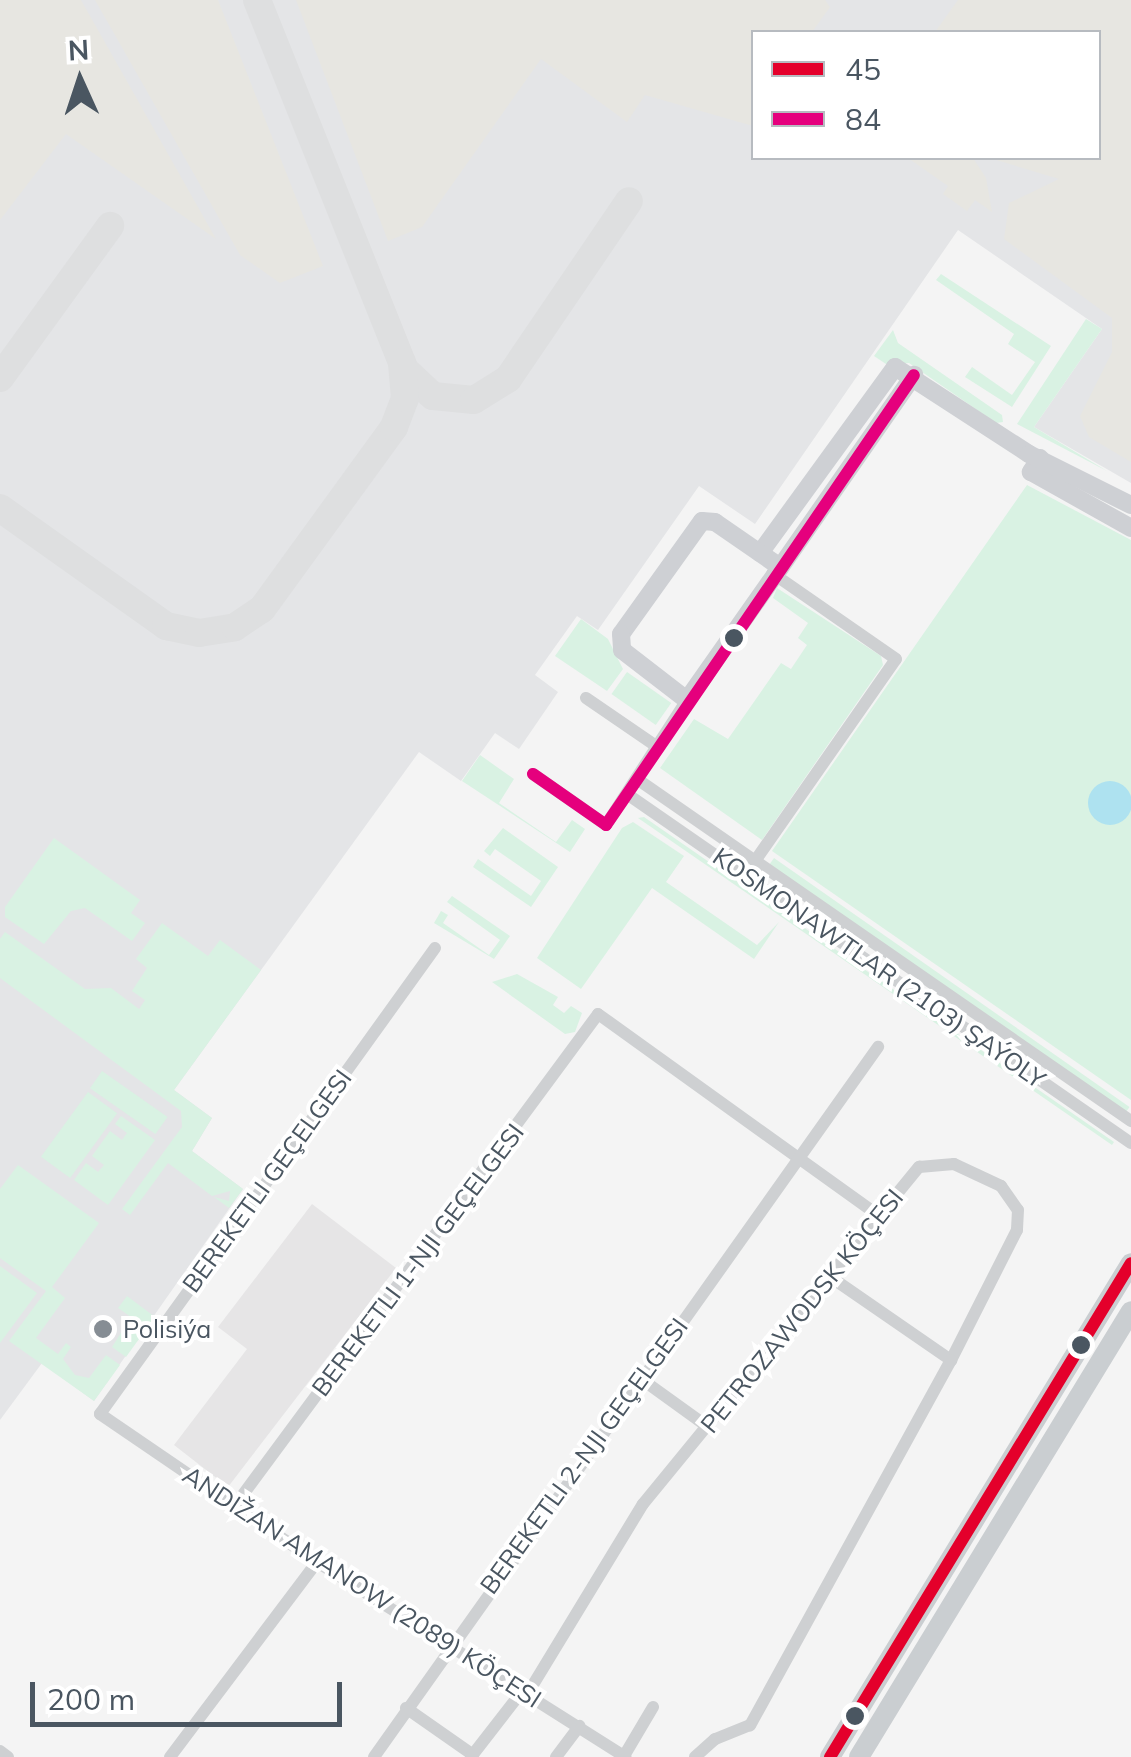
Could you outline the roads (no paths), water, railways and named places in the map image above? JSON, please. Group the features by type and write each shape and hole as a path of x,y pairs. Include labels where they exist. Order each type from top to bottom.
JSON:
{"main road":[{"path":"830,1757 1131,1263"},
{"path":"859,1757 1131,1311"}],"street":[{"path":"760,553 886,373 898,367 1131,528"},
{"path":"533,774 606,825 914,375"},
{"path":"1036,465 1131,505"},
{"path":"688,700 628,658 621,634 702,521 715,522 760,553 778,571 896,659 755,861"},
{"path":"586,698 659,748"},
{"name":"KOSMONAWTLAR (2103) ŞAÝOLY","path":"638,779 1131,1120"},
{"name":"KOSMONAWTLAR (2103) ŞAÝOLY","path":"627,794 1131,1143"},
{"name":"BEREKETLI GEÇELGESI","path":"100,1414 435,948"},
{"name":"BEREKETLI 1-NJI GEÇELGESI","path":"236,1504 598,1014 798,1158"},
{"name":"BEREKETLI 2-NJI GEÇELGESI","path":"374,1757 450,1642 878,1047"},
{"path":"798,1158 880,1217"},
{"name":"PETROZAWODSK KÖÇESI","path":"472,1756 526,1691 643,1504 832,1278 919,1167 954,1164 1012,1196 1018,1210 1011,1248 750,1724 715,1739 695,1757"},
{"path":"832,1278 952,1360"},
{"path":"640,1378 708,1427"},
{"name":"ANDIŽAN AMANOW (2089) KÖÇESI","path":"100,1414 318,1562 625,1756"},
{"path":"170,1757 318,1562"},
{"path":"625,1756 654,1707"},
{"path":"406,1708 472,1756"},
{"path":"556,1757 579,1726"},
{"path":"0,1751 8,1757"}],"water":[{"path":"1110,781 1126,787 1132,803 1126,819 1110,825 1094,819 1088,803 1094,787"}],"place":[{"name":"Polisiýa","path":"103,1329"}]}
